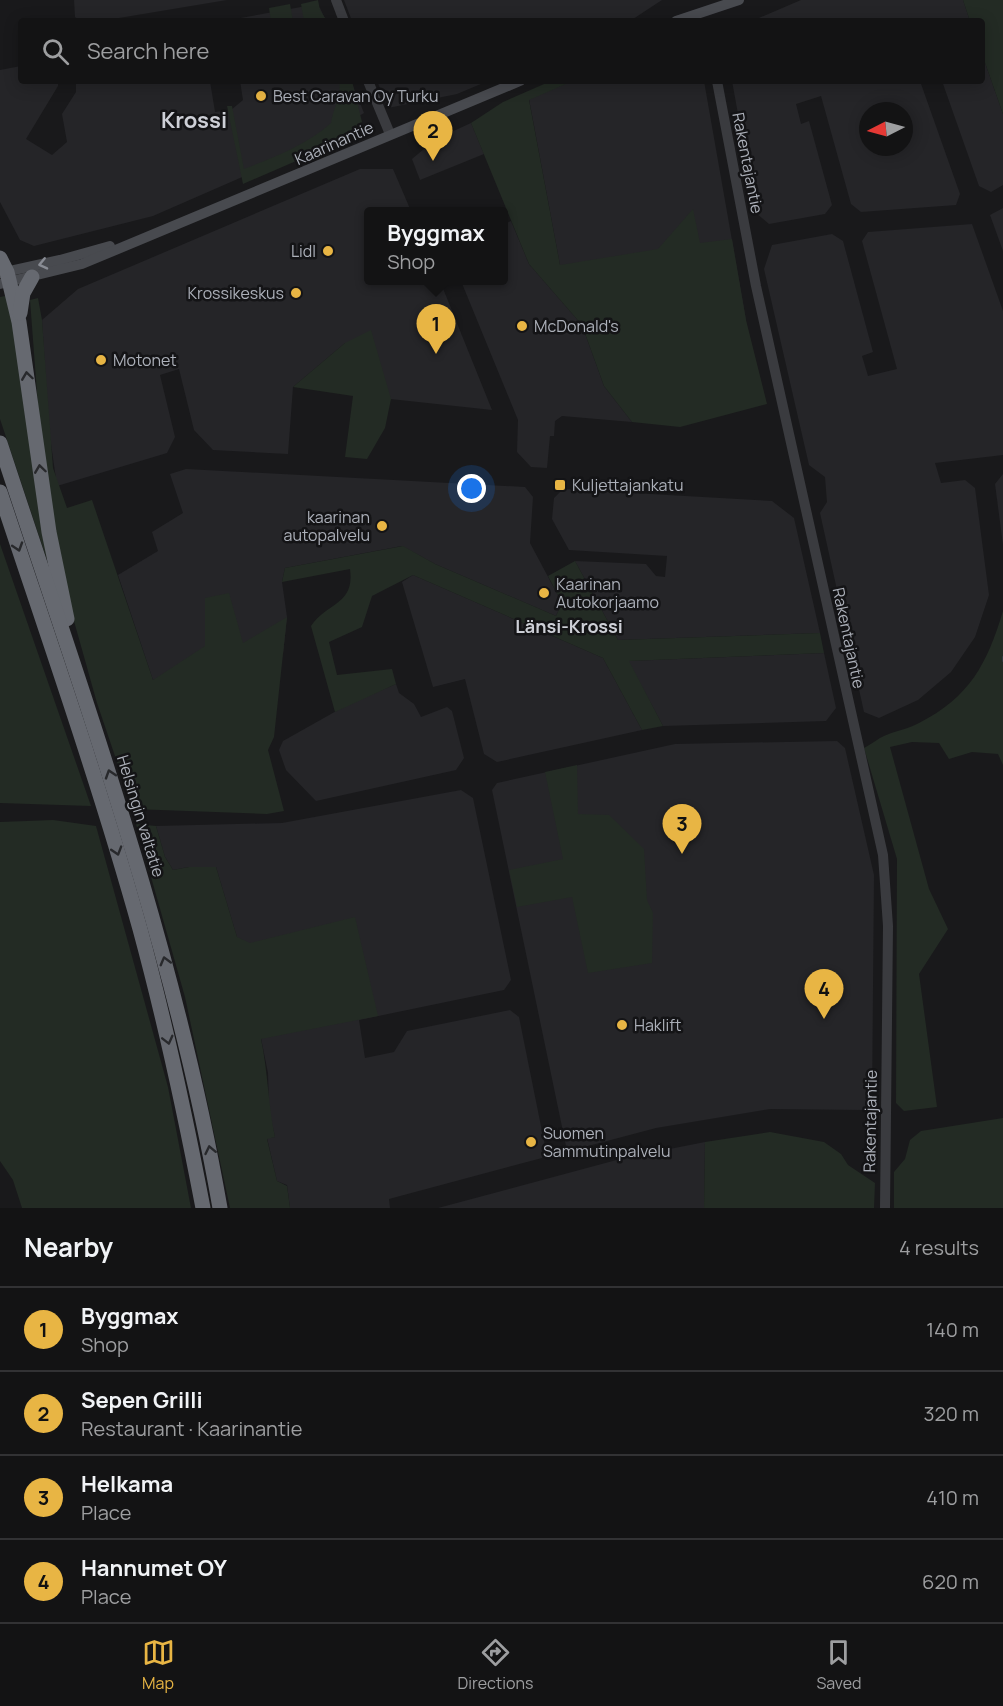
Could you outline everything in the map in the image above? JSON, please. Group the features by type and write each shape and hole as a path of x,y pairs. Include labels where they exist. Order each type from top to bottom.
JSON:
{"highway":[{"path":"3,274 19,322 49,532 77,672"},
{"path":"19,322 23,293 32,278"},
{"name":"Helsingin valtatie","path":"0,443 132,842 185,1037 220,1208"},
{"name":"Helsingin valtatie","path":"0,492 94,778 140,928 169,1040 203,1208"}],"main road":[{"path":"702,17 739,0"},
{"name":"Kaarinantie","path":"3,274 32,278 82,264 513,84"},
{"name":"Kaarinantie","path":"3,274 159,231"}],"street":[{"path":"336,0 344,18"},
{"path":"369,84 390,135"},
{"name":"Rakentajantie","path":"718,84 756,286 884,855 888,926 885,1208"}],"shaded area":[{"path":"74,0 227,0 119,18 75,17"},
{"path":"318,0 320,10 325,18 303,18 301,4"},
{"path":"344,0 662,0 635,18 351,18"},
{"path":"801,0 963,0 969,18 759,18"},
{"path":"963,0 1003,0 1003,114 985,63 985,18 969,18"},
{"path":"290,4 292,18 271,18 269,8"},
{"path":"312,5 320,8 325,18 240,18"},
{"path":"985,63 1003,114 1003,185 991,192 979,186 943,84 985,84"},
{"path":"18,67 18,84 58,84 26,139 52,155 67,142 62,114 76,92 76,84 210,84 215,112 231,110 243,100 240,84 352,84 364,113 295,154 153,216 34,246 20,240 0,202 0,70"},
{"path":"340,84 353,84 362,122 333,145 243,184 227,106 232,106 244,169 301,144 322,131 331,123"},
{"path":"378,84 481,84 457,94 388,108"},
{"path":"544,84 566,84 529,100 560,265 658,249 693,209 700,243 732,239 746,320 767,404 680,427 632,422 604,386 582,325 529,264 508,213 508,207 506,207 471,123 503,102"},
{"path":"565,84 705,84 746,320 560,265 529,99"},
{"path":"733,84 921,84 960,194 956,205 861,212 851,204 821,96 796,104 801,124 809,121 832,205 825,214 769,224 756,213"},
{"path":"471,123 484,154 420,180 412,159 436,139"},
{"path":"360,169 393,169 409,207 364,207 364,285 442,285 492,410 372,397 345,343 293,387 288,454 213,450 194,430 179,369 160,375 175,437 167,453 57,486 49,430 42,320 78,289"},
{"path":"1003,208 1003,251 990,215"},
{"path":"511,221 529,264 582,325 604,386 632,422 562,416 555,421 554,436 550,436 547,468 531,467 517,452 518,420 463,285 508,285 508,222"},
{"path":"972,224 1003,311 1003,455 935,463 941,483 965,480 975,488 989,595 975,637 951,672 918,700 879,718 864,712 820,513 827,502 825,477 809,465 764,269 772,245 832,234 843,241 873,352 862,356 868,376 897,369 862,241 868,232"},
{"path":"10,295 56,587 0,419 0,297"},
{"path":"38,298 42,320 53,468 67,508 92,500 153,680 205,646 205,598 229,593 243,643 287,617 274,737 268,750 284,811 267,814 133,809 97,703 65,589 42,459 30,300"},
{"path":"371,330 391,399 385,428 367,459 345,457 353,396 293,387 345,343"},
{"path":"186,469 525,487 533,497 530,543 562,603 556,616 435,564 402,546 285,568 282,582 287,617 283,654 153,680 118,575 158,551 152,532 183,513 170,474"},
{"path":"1003,474 1003,545 995,484"},
{"path":"563,489 772,501 794,518 820,633 618,640 575,561 646,564 656,576 665,577 667,556 569,550 552,519 554,498"},
{"path":"0,544 91,806 0,803"},
{"path":"403,546 435,564 556,616 562,603 548,576 575,561 618,640 820,633 824,653 629,661 663,726 642,730 603,658 413,575 372,596 362,627 329,642 337,675 392,669 396,684 335,712 311,626 317,618 344,597 350,581 350,569 282,582 285,568"},
{"path":"413,575 603,658 642,730 497,762 484,754 465,679 433,687 402,582"},
{"path":"1003,611 1003,765 998,754 972,752 949,759 939,743 912,742 890,747 929,889 948,929 919,974 937,1107 904,1111 896,1103 897,859 864,748 937,713 964,690 983,663"},
{"path":"824,653 836,708 826,721 663,726 628,661"},
{"path":"396,684 399,693 414,704 421,717 447,707 452,711 464,758 456,770 316,801 286,770 279,750 283,741 347,705"},
{"path":"837,741 845,748 874,875 872,1103 865,1110 770,1109 656,1128 573,1150 566,1146 492,790 497,783 675,744"},
{"path":"577,765 578,814 609,815 644,849 647,900 653,913 652,963 588,973 572,897 517,907 509,870 563,859 545,772"},
{"path":"461,790 473,798 511,980 504,990 359,1020 365,1058 394,1052 407,1031 510,1010 519,1017 546,1151 542,1158 389,1199 390,1208 290,1208 287,1185 277,1181 267,1138 275,1137 269,1111 268,1073 248,974 216,867 189,867 173,870 165,857 156,826 282,823"},
{"path":"53,820 96,826 168,1087 191,1208 22,1208 13,1180 0,1161 0,822"},
{"path":"136,824 156,826 165,857 173,870 189,867 216,867 237,937 250,943 355,917 378,1016 261,1039 275,1137 267,1139 277,1181 287,1186 290,1208 230,1208 185,997"},
{"path":"1003,1118 1003,1208 894,1208 894,1172 905,1159 910,1140 921,1131"},
{"path":"770,1132 824,1142 841,1154 848,1165 875,1183 874,1208 704,1208 705,1142"},
{"path":"705,1142 704,1208 438,1208 624,1158"}],"place":[{"name":"Best Caravan Oy Turku","path":"261,96"},
{"name":"Sepen Grilli","path":"433,161"},
{"name":"Lidl","path":"328,251"},
{"name":"Krossikeskus","path":"296,293"},
{"name":"McDonald's","path":"522,326"},
{"name":"Byggmax","path":"436,354"},
{"name":"Motonet","path":"101,360"},
{"name":"Kuljettajankatu","path":"560,485"},
{"name":"kaarinan autopalvelu","path":"382,526"},
{"name":"Kaarinan Autokorjaamo","path":"544,593"},
{"name":"Helkama","path":"682,854"},
{"name":"Hannumet OY","path":"824,1019"},
{"name":"Haklift","path":"622,1025"},
{"name":"Suomen Sammutinpalvelu","path":"531,1142"}],"district":[{"name":"Krossi","path":"194,120"},
{"name":"Länsi-Krossi","path":"569,626"}]}
